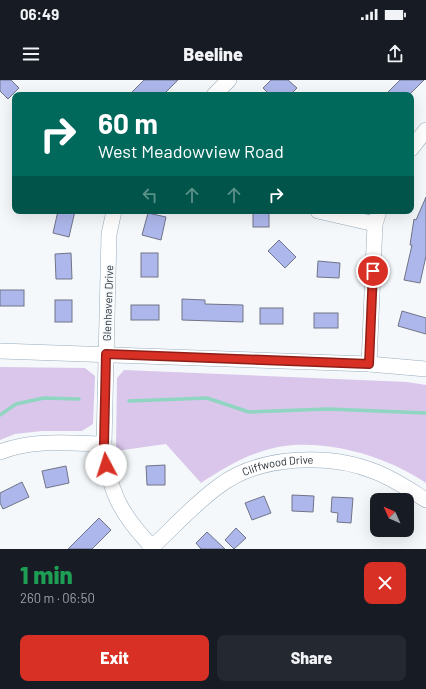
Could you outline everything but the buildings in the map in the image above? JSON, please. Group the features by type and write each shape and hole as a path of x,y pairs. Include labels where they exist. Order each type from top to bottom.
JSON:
{"street":[{"path":"217,92 229,80"},
{"path":"414,145 426,130"},
{"name":"Glenhaven Drive","path":"113,214 110,234 104,444 109,481 117,500 133,525 152,548"},
{"path":"343,214 377,218 369,364"},
{"path":"0,351 369,364 426,369"},
{"path":"0,452 25,444 48,442 104,444"},
{"name":"Cliffwood Drive","path":"152,548 220,485 244,472 284,461 321,460 358,466 394,480 426,500"}],"shaded area":[{"path":"0,367 85,368 95,376 93,424 82,431 42,431 15,434 0,440"},
{"path":"124,370 407,382 426,385 426,483 390,463 369,456 325,446 304,445 283,446 246,457 201,483 166,444 116,451 117,378"}],"waterway":[{"path":"0,415 16,404 44,398 79,399"},
{"path":"129,401 207,398 249,412 328,409 426,413"}],"route":[{"path":"106,465 104,444 106,354 369,364 373,271"}]}
